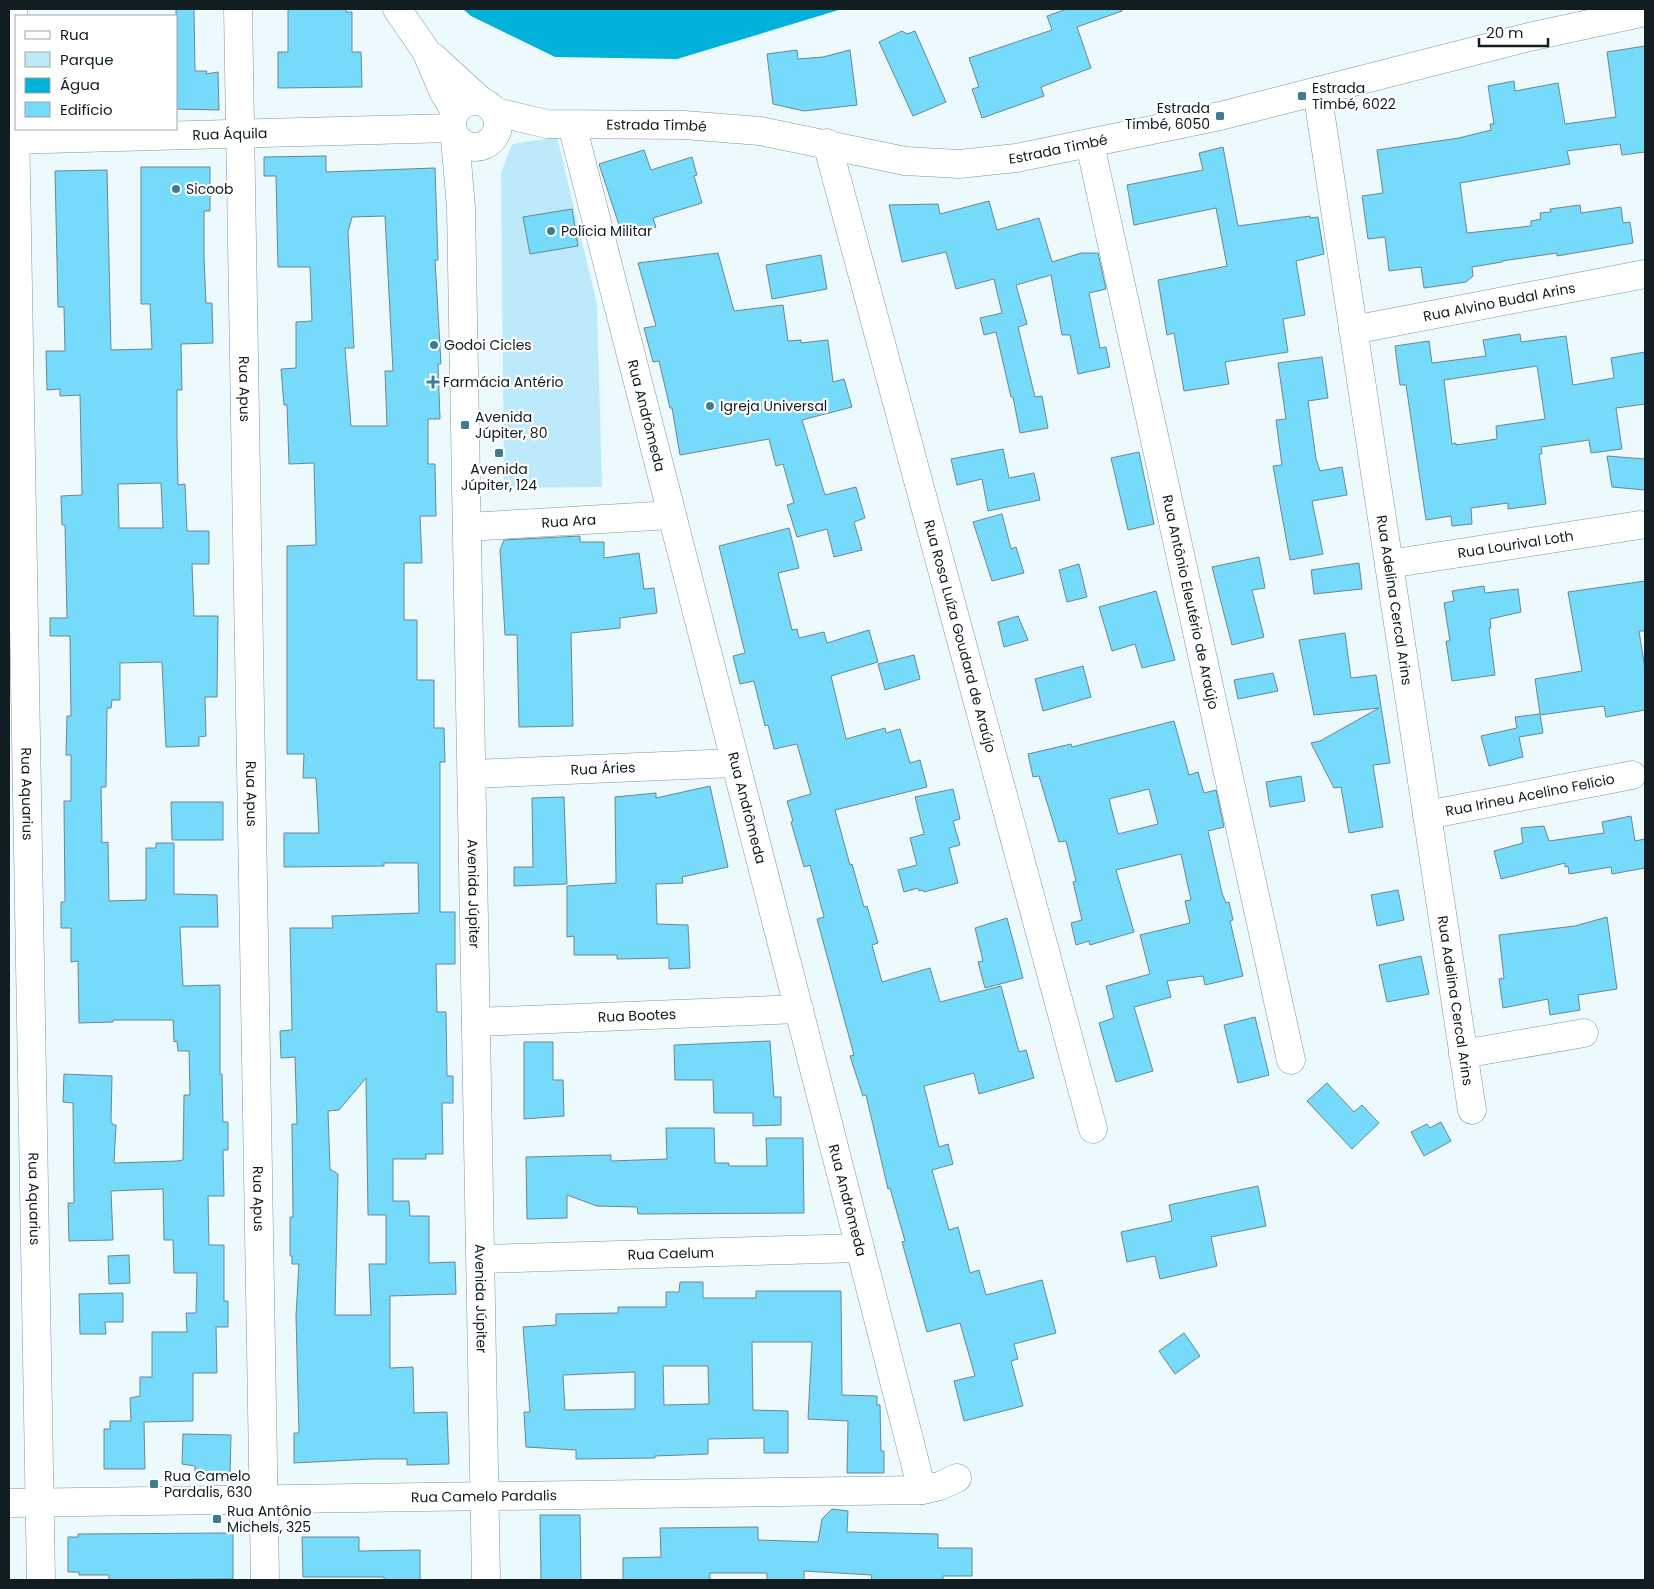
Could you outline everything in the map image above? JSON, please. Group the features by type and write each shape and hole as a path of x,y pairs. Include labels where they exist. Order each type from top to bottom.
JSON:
{"street":[{"name":"Rua Aquarius","path":"13,9 12,140 41,1580"},
{"name":"Rua Apus","path":"238,9 265,1580"},
{"path":"397,9 426,51 491,122"},
{"name":"Estrada Timbé","path":"491,122 560,125 718,126 760,131 905,161 959,164 1016,158 1220,116 1529,38 1645,12"},
{"path":"426,51 444,93 454,126 471,148 481,148 491,122"},
{"name":"Rua Adelina Cercal Arins","path":"1316,91 1472,1110"},
{"path":"454,126 462,104 472,101 491,122"},
{"name":"Avenida Júpiter","path":"461,208 491,122"},
{"name":"Rua Andrômeda","path":"560,125 672,515 922,1490"},
{"name":"Rua Áquila","path":"12,140 454,126"},
{"name":"Avenida Júpiter","path":"454,126 461,208 486,1580"},
{"name":"Rua Rosa Luíza Goudard de Araújo","path":"827,144 1093,1129"},
{"name":"Rua Antônio Eleutério de Araújo","path":"1090,144 1292,1060"},
{"name":"Rua Alvino Budal Arins","path":"1353,330 1645,274"},
{"name":"Rua Ara","path":"467,527 672,515"},
{"name":"Rua Lourival Loth","path":"1389,564 1640,525"},
{"name":"Rua Áries","path":"472,774 735,763"},
{"name":"Rua Irineu Acelino Felício","path":"1427,815 1632,775"},
{"name":"Rua Bootes","path":"476,1022 799,1009"},
{"path":"1464,1054 1584,1033"},
{"name":"Rua Caelum","path":"480,1259 860,1248"},
{"name":"Rua Camelo Pardalis","path":"9,1503 922,1490 940,1486 957,1478"}],"green space":[{"path":"557,137 597,304 602,487 504,488 501,173 512,144"}],"water":[{"path":"463,9 842,9 677,59 555,57 471,16"}],"building":[{"path":"176,9 194,9 195,71 207,71 206,74 218,72 219,110 178,109 178,15 176,15"},
{"path":"288,9 346,9 346,12 352,12 352,52 361,52 362,87 278,88 278,52 288,52"},
{"path":"1067,9 1121,9 1122,11 1077,27 1091,68 1041,87 1044,96 982,118 972,89 979,87 969,58 1052,30 1047,16"},
{"path":"902,31 907,34 915,31 946,102 913,116 879,42"},
{"path":"1645,46 1645,152 1622,155 1620,144 1567,151 1570,164 1460,183 1467,233 1531,226 1531,221 1541,219 1540,213 1551,212 1550,209 1580,205 1581,213 1621,207 1623,223 1630,222 1633,243 1557,256 1557,253 1472,267 1473,276 1466,282 1424,288 1421,267 1389,271 1385,237 1368,239 1362,196 1383,193 1377,150 1459,138 1491,130 1490,124 1494,124 1488,86 1514,81 1515,91 1558,83 1565,124 1616,117 1607,52"},
{"path":"797,50 798,59 823,57 850,50 857,105 804,111 773,104 767,54"},
{"path":"1223,147 1238,226 1310,216 1310,218 1318,217 1324,254 1296,261 1305,315 1283,319 1288,352 1225,362 1229,384 1184,391 1174,333 1167,335 1158,280 1227,266 1216,208 1134,225 1127,185 1203,170 1199,153"},
{"path":"644,150 651,170 692,157 697,175 694,176 702,203 653,218 656,227 623,237 599,164"},
{"path":"326,156 326,172 435,168 438,260 435,260 441,364 438,364 440,419 428,419 428,464 435,464 436,516 420,516 422,563 404,563 404,620 417,620 417,680 434,680 434,728 444,728 445,762 440,762 440,912 455,912 455,964 436,964 437,1012 446,1012 447,1076 453,1076 453,1103 442,1103 443,1154 426,1154 426,1159 393,1159 393,1201 409,1201 410,1216 429,1216 429,1263 455,1262 456,1294 390,1296 390,1368 413,1367 414,1413 447,1412 449,1464 407,1465 407,1459 294,1463 294,1433 299,1433 296,1316 299,1264 292,1264 292,1256 290,1256 290,1217 293,1217 292,1124 297,1124 295,1057 281,1058 280,1031 292,1030 290,928 333,928 332,916 419,913 418,863 384,863 384,866 284,867 284,833 319,833 316,778 303,778 304,754 287,754 287,546 316,545 314,463 289,464 287,405 284,405 281,369 296,368 296,322 312,321 310,267 278,267 276,176 264,176 264,157","holes":["385,216 393,371 385,371 387,426 351,426 345,348 354,348 348,232 352,217","366,1078 368,1215 386,1215 386,1264 369,1264 371,1315 335,1315 338,1174 330,1169 328,1111 339,1110"]},
{"path":"141,167 210,167 210,211 204,211 204,257 206,303 212,303 213,343 181,344 182,390 177,390 177,435 178,485 185,484 187,531 209,531 209,564 192,564 194,616 218,616 217,697 205,697 206,736 199,737 199,746 166,747 162,662 120,663 120,700 112,700 111,708 107,708 106,787 101,787 102,843 108,842 109,901 146,900 146,848 156,848 156,843 174,843 174,894 217,895 218,927 180,927 183,986 220,985 220,1074 222,1074 223,1122 228,1122 228,1150 223,1150 224,1196 208,1196 209,1245 224,1245 224,1301 228,1301 228,1327 216,1327 217,1373 193,1373 193,1421 144,1422 145,1469 104,1469 104,1429 110,1429 110,1421 131,1421 130,1398 140,1396 140,1377 152,1377 152,1332 187,1332 186,1313 196,1313 197,1273 174,1273 173,1240 164,1240 163,1189 111,1191 113,1240 69,1241 68,1203 74,1203 73,1103 63,1102 64,1074 112,1076 111,1121 113,1125 116,1125 114,1163 183,1160 184,1095 190,1095 189,1051 178,1051 177,1041 174,1042 173,1020 113,1020 113,1022 79,1023 78,961 71,962 71,928 61,928 61,902 65,902 64,801 71,801 71,755 66,755 67,716 71,716 70,636 50,636 50,618 67,618 65,525 62,525 61,496 82,495 80,395 60,396 60,389 47,390 46,351 65,351 64,307 58,307 55,171 107,170 111,350 152,349 150,304 141,304","holes":["161,483 163,528 119,528 118,484"]},
{"path":"989,201 997,230 1039,218 1052,262 1081,253 1098,253 1106,289 1089,293 1100,348 1106,347 1110,367 1078,374 1070,335 1062,335 1051,275 1016,285 1027,324 1018,327 1035,397 1042,396 1048,428 1020,433 1013,397 1011,397 996,332 984,335 980,318 1002,313 994,279 956,289 946,252 902,262 889,205 938,204 940,214"},
{"name":"Polícia Militar","path":"572,209 578,246 530,254 523,217"},
{"path":"718,253 734,311 783,305 788,341 801,340 801,343 828,340 833,382 844,379 852,407 802,420 825,495 856,487 865,518 854,522 862,550 834,557 827,529 797,537 787,505 794,503 783,464 776,466 769,439 680,455 672,408 670,408 659,361 653,362 644,328 656,326 638,263"},
{"path":"821,255 827,289 772,299 766,265"},
{"path":"1520,334 1521,342 1566,336 1573,385 1614,378 1611,358 1645,352 1645,404 1616,408 1622,449 1591,453 1589,440 1541,447 1542,454 1539,454 1546,504 1508,509 1508,503 1471,508 1472,524 1452,526 1451,516 1426,520 1406,385 1400,385 1395,346 1429,341 1432,363 1486,356 1483,340","holes":["1537,366 1545,419 1496,426 1497,439 1452,444 1444,380"]},
{"path":"1322,357 1328,398 1308,401 1316,459 1320,471 1342,467 1347,495 1312,501 1323,554 1290,560 1273,466 1282,465 1276,420 1286,419 1278,363"},
{"path":"1003,449 1009,478 1034,473 1040,500 988,511 982,479 957,485 951,459"},
{"path":"1139,452 1154,524 1128,530 1111,458"},
{"path":"1607,456 1645,459 1645,490 1612,487"},
{"path":"1002,514 1011,549 1016,547 1024,573 992,581 973,522"},
{"path":"789,528 799,568 778,573 792,630 797,629 799,638 824,632 827,643 869,630 878,662 831,676 846,739 885,728 886,733 900,729 910,763 920,760 927,787 835,810 850,865 852,864 864,907 867,906 878,943 872,945 882,982 930,968 940,1002 1001,986 1019,1052 1026,1050 1034,1078 979,1094 974,1073 924,1086 939,1147 948,1144 953,1164 932,1170 949,1230 958,1227 970,1273 979,1270 986,1295 1042,1280 1056,1333 1014,1344 1018,1359 1011,1361 1023,1406 964,1421 954,1381 975,1376 960,1323 927,1332 902,1242 905,1241 890,1188 888,1189 866,1095 863,1096 850,1056 854,1055 817,919 824,917 810,865 804,867 791,822 793,821 787,801 811,794 797,744 774,749 768,725 765,726 754,681 740,684 733,656 745,653 719,546"},
{"path":"580,536 580,542 604,542 604,558 639,553 644,589 654,588 657,613 620,618 620,628 571,633 573,726 519,727 517,635 505,635 500,550 504,540"},
{"path":"1259,557 1265,588 1252,590 1264,637 1232,645 1212,567"},
{"path":"1359,563 1362,589 1314,594 1311,570"},
{"path":"1079,564 1087,597 1067,602 1059,570"},
{"path":"1645,581 1645,631 1639,631 1645,669 1645,710 1606,717 1604,706 1540,715 1543,733 1519,737 1523,757 1489,766 1481,736 1517,728 1515,717 1540,714 1535,679 1582,671 1568,592"},
{"path":"1484,586 1485,593 1518,589 1521,612 1490,619 1491,628 1489,628 1495,675 1452,681 1446,641 1450,641 1444,603 1454,601 1452,591"},
{"path":"1156,591 1175,660 1142,668 1135,644 1112,651 1099,607"},
{"path":"1018,616 1028,640 1004,647 998,622"},
{"path":"1345,633 1351,678 1376,675 1390,763 1373,765 1383,827 1349,833 1341,787 1334,788 1311,743 1320,741 1379,708 1314,715 1299,640"},
{"path":"914,655 920,679 885,690 878,664"},
{"path":"1083,666 1091,697 1043,711 1035,679"},
{"path":"1273,673 1278,691 1238,699 1234,680"},
{"path":"1174,721 1189,775 1198,772 1204,793 1216,790 1224,827 1208,831 1222,893 1226,903 1229,902 1233,920 1230,921 1243,976 1205,985 1203,976 1167,981 1171,997 1134,1007 1153,1071 1116,1082 1099,1023 1114,1018 1106,986 1150,974 1140,935 1190,923 1185,901 1191,900 1181,854 1116,870 1134,932 1090,945 1089,941 1076,945 1071,923 1082,920 1073,882 1076,881 1066,841 1059,842 1039,776 1033,777 1028,754 1071,744 1072,747","holes":["1149,789 1158,824 1118,834 1109,799"]},
{"path":"1301,776 1305,801 1270,807 1266,782"},
{"path":"710,786 728,867 682,877 683,883 656,884 657,924 688,925 690,968 669,969 669,958 617,959 617,955 574,955 574,936 567,937 567,886 616,883 615,797 656,793 656,798"},
{"path":"953,789 960,819 953,821 960,845 949,848 958,883 924,892 923,890 919,891 918,888 904,892 898,870 917,865 910,838 924,834 915,797"},
{"path":"564,797 567,884 514,886 514,867 533,867 532,798"},
{"path":"171,802 223,802 223,840 172,840"},
{"path":"1631,816 1635,841 1645,839 1645,868 1612,874 1611,867 1569,874 1568,866 1565,867 1565,863 1501,879 1494,851 1523,843 1521,828 1544,826 1549,841 1604,833 1602,822"},
{"path":"1398,890 1404,920 1377,926 1371,895"},
{"path":"1607,917 1617,989 1578,995 1580,1010 1550,1015 1548,999 1503,1008 1499,979 1504,978 1499,935 1575,926"},
{"path":"1007,918 1023,978 985,988 978,962 983,961 975,928"},
{"path":"1421,956 1429,994 1387,1002 1379,965"},
{"path":"1255,1017 1269,1075 1238,1083 1224,1025"},
{"path":"770,1041 774,1097 781,1097 781,1125 753,1126 753,1113 714,1113 713,1080 675,1080 674,1045"},
{"path":"524,1042 553,1042 553,1080 563,1080 564,1116 524,1119"},
{"path":"1327,1083 1354,1112 1362,1105 1379,1123 1352,1149 1307,1101"},
{"path":"1441,1122 1451,1141 1424,1156 1411,1132 1427,1124 1430,1128"},
{"path":"666,1128 714,1128 715,1163 729,1163 729,1166 767,1166 766,1138 803,1138 804,1213 638,1214 637,1207 597,1206 567,1195 567,1218 527,1219 526,1157 611,1155 611,1161 667,1159"},
{"path":"1258,1186 1266,1226 1211,1237 1217,1266 1160,1279 1155,1256 1127,1262 1121,1232 1172,1221 1169,1205"},
{"path":"129,1255 130,1283 109,1284 108,1256"},
{"path":"680,1282 703,1282 703,1298 756,1298 756,1291 841,1291 842,1395 877,1396 877,1405 880,1405 881,1451 884,1451 884,1473 847,1473 848,1421 808,1419 812,1342 752,1342 753,1410 788,1411 788,1453 764,1453 764,1438 708,1439 708,1454 655,1456 655,1458 576,1459 576,1450 526,1447 524,1412 530,1412 523,1327 556,1325 556,1314 618,1313 618,1307 666,1307 666,1292 679,1292","holes":["663,1366 708,1366 709,1404 664,1405","635,1372 635,1409 565,1410 563,1375"]},
{"path":"123,1293 123,1322 105,1322 106,1334 80,1334 79,1294"},
{"path":"1184,1333 1200,1356 1175,1374 1159,1351"},
{"path":"183,1434 231,1435 230,1476 195,1476 195,1466 182,1464"},
{"path":"832,1509 848,1511 847,1532 938,1534 938,1548 972,1548 972,1576 943,1576 943,1580 871,1580 872,1575 804,1571 804,1580 767,1580 767,1573 710,1573 710,1580 623,1580 623,1558 661,1557 660,1528 758,1527 758,1540 818,1542 822,1519"},
{"path":"540,1515 580,1515 581,1580 541,1580"},
{"path":"233,1533 233,1579 109,1580 109,1575 79,1575 79,1572 68,1572 68,1537 78,1537 78,1534"},
{"path":"302,1537 359,1537 359,1551 420,1550 420,1580 384,1580 384,1577 303,1577"}],"place":[{"name":"Estrada Timbé, 6022","path":"1302,96"},
{"name":"Estrada Timbé, 6050","path":"1220,116"},
{"name":"Sicoob","path":"176,189"},
{"name":"Polícia Militar","path":"551,231"},
{"name":"Godoi Cicles","path":"434,345"},
{"name":"Farmácia Antério","path":"433,382"},
{"name":"Igreja Universal","path":"710,406"},
{"name":"Avenida Júpiter, 80","path":"465,425"},
{"name":"Avenida Júpiter, 124","path":"499,453"},
{"name":"Rua Camelo Pardalis, 630","path":"154,1484"},
{"name":"Rua Antônio Michels, 325","path":"217,1519"}]}
